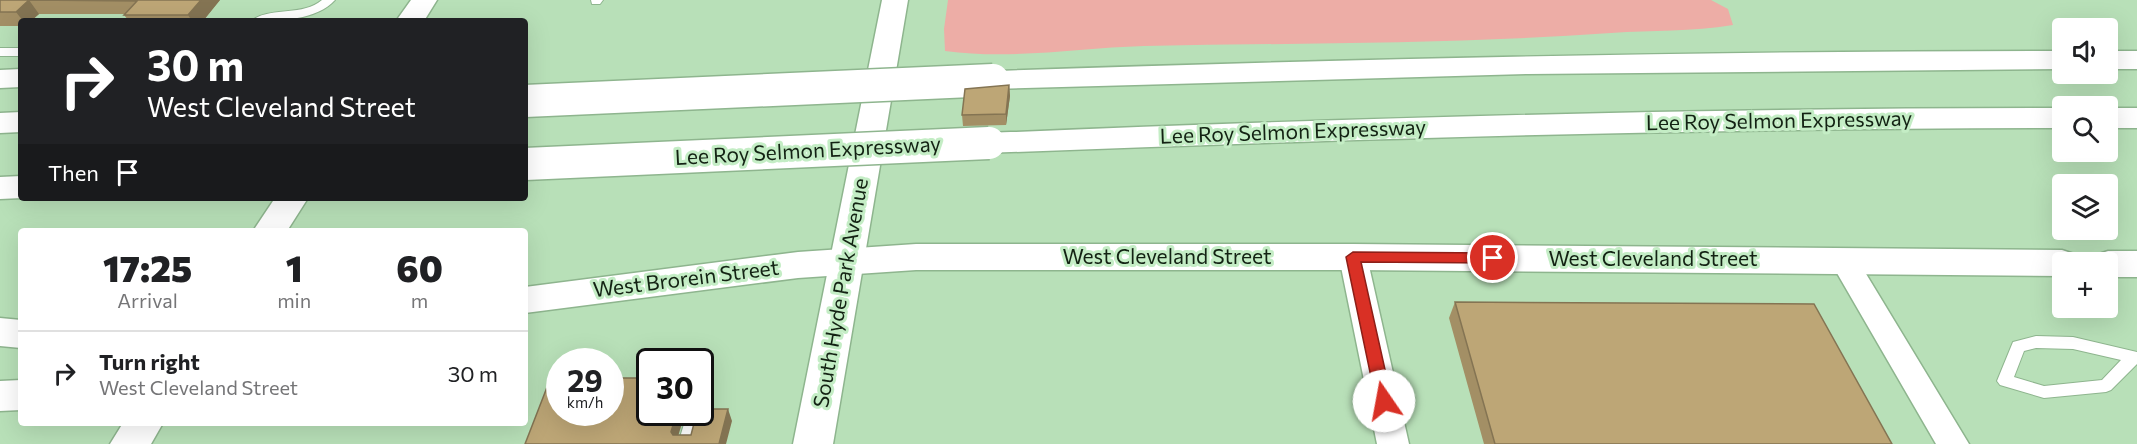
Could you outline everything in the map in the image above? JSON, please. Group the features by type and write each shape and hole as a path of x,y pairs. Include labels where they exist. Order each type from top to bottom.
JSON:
{"main road":[{"path":"412,18 424,0"},
{"name":"South Hyde Park Avenue","path":"813,444 896,0"},
{"path":"528,101 993,80 1282,70 1666,62 2052,60"},
{"path":"2118,60 2137,60"},
{"path":"0,79 18,78"},
{"name":"Lee Roy Selmon Expressway","path":"528,164 989,143 1401,128 1776,120 2052,118"},
{"path":"2118,118 2137,118"},
{"path":"0,188 18,187"},
{"path":"272,228 290,201"},
{"name":"West Cleveland Street","path":"847,261 916,257 1353,257 2052,263"},
{"name":"West Brorein Street","path":"528,300 682,279 847,261"},
{"path":"2118,264 2137,264"},
{"path":"0,332 18,334"},
{"path":"0,396 18,395"},
{"path":"130,444 142,426"}],"street":[{"path":"1353,257 1393,444"},
{"path":"1844,261 1953,444"}],"lane":[{"path":"274,18 325,5 328,0"},
{"path":"2036,342 2073,343 2134,358 2106,386 2044,392 2006,381 2018,346 2036,342"},
{"path":"686,444 691,426"}],"shaded area":[{"path":"948,0 1711,0 1728,9 1733,25 1687,30 1553,37 1144,46 995,54 945,51 944,29"}],"building":[{"path":"0,0 29,0 16,12 0,12"},
{"path":"29,0 201,0 188,15 124,15 137,1"},
{"path":"1009,85 1006,114 962,115 965,89"},
{"path":"1455,302 1814,304 1892,444 1495,444"},
{"path":"624,378 636,378 636,426 673,426 671,432 673,435 691,435 693,426 714,426 714,409 728,409 719,444 525,444 546,390 546,426 624,426"}],"route":[{"path":"1384,401 1353,257 1493,258"}]}
